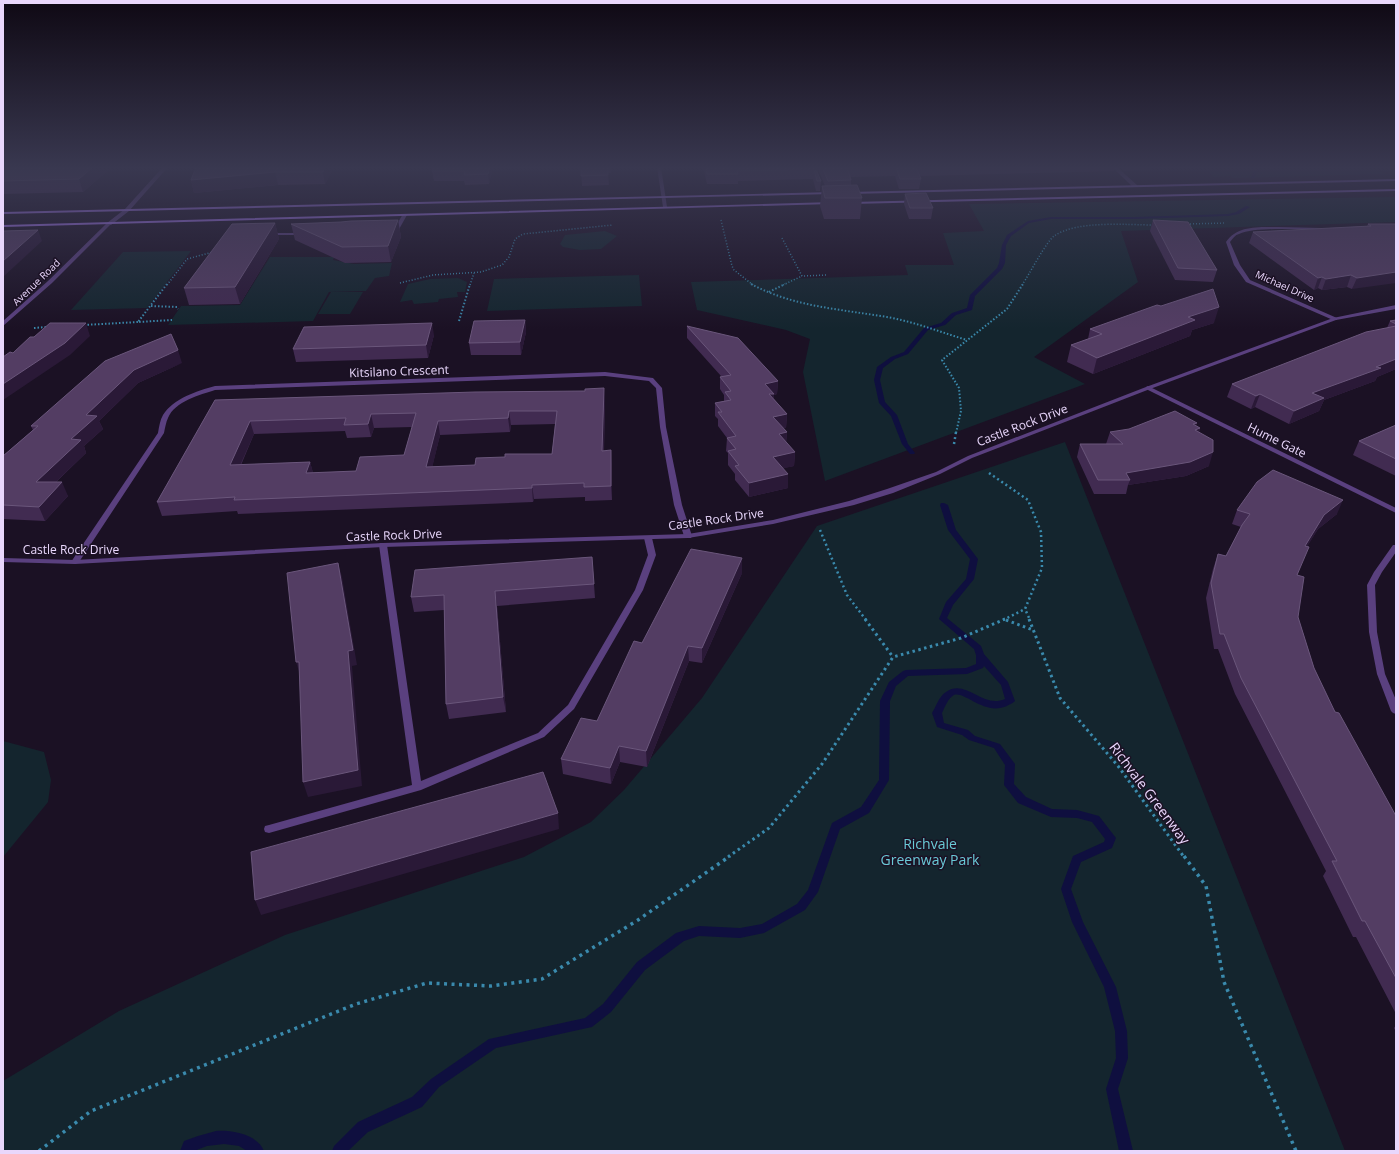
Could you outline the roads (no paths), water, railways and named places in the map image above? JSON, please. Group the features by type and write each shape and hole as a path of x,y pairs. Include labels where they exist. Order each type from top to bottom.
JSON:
{"main road":[{"path":"3,226 225,221"}],"street":[{"name":"Avenue Road","path":"3,324 50,282 113,221"},
{"path":"252,225 255,221"},
{"path":"386,232 396,230 401,221"},
{"name":"Michael Drive","path":"1328,229 1251,230 1238,232 1231,237 1228,242 1237,265 1248,281 1336,318"},
{"path":"260,234 308,233"},
{"name":"Castle Rock Drive","path":"3,560 75,562 383,545 648,538 688,536 774,522 851,503 938,472 970,457 1148,388 1336,318 1396,307"},
{"name":"Kitsilano Crescent","path":"75,562 161,433 166,416 174,407 191,395 215,388 605,374 651,379 659,388 663,427 678,505 688,536"},
{"name":"Hume Gate","path":"1148,388 1396,511"},
{"path":"269,829 417,787 541,735 571,707 639,590 652,555 648,538"},
{"path":"383,545 417,787"},
{"path":"1396,547 1378,572 1371,585 1373,632 1381,674 1396,711"}],"waterway":[{"path":"912,453 905,444 894,415 882,403 877,380 880,367 893,358 906,353 926,329 943,324 954,314 970,309 972,296 999,269 1002,263 1004,245 1009,235 1028,222 1035,221"},
{"path":"944,505 952,530 974,559 970,579 949,604 943,619 978,648 980,655"},
{"path":"339,1151 363,1127 417,1102 435,1083 493,1043 588,1023 607,1008 641,966 680,937 699,931 740,933 764,928 801,907 813,892 836,826 865,810 884,780 885,701 892,684 906,673 967,671 980,666 980,655"},
{"path":"980,655 1005,684 1010,701 1000,705 991,705 983,703 962,692 955,691 947,696 937,713 940,725 965,732 972,738 997,746 1010,764 1009,785 1022,800 1051,813 1077,814 1095,819 1111,838 1108,845 1077,859 1066,889 1078,922 1110,987 1121,1031 1122,1058 1112,1089 1126,1151"},
{"path":"187,1151 189,1146 207,1140 224,1137 241,1140 257,1151"}],"park label":[{"name":"Richvale Greenway Park","path":"930,852"}]}
